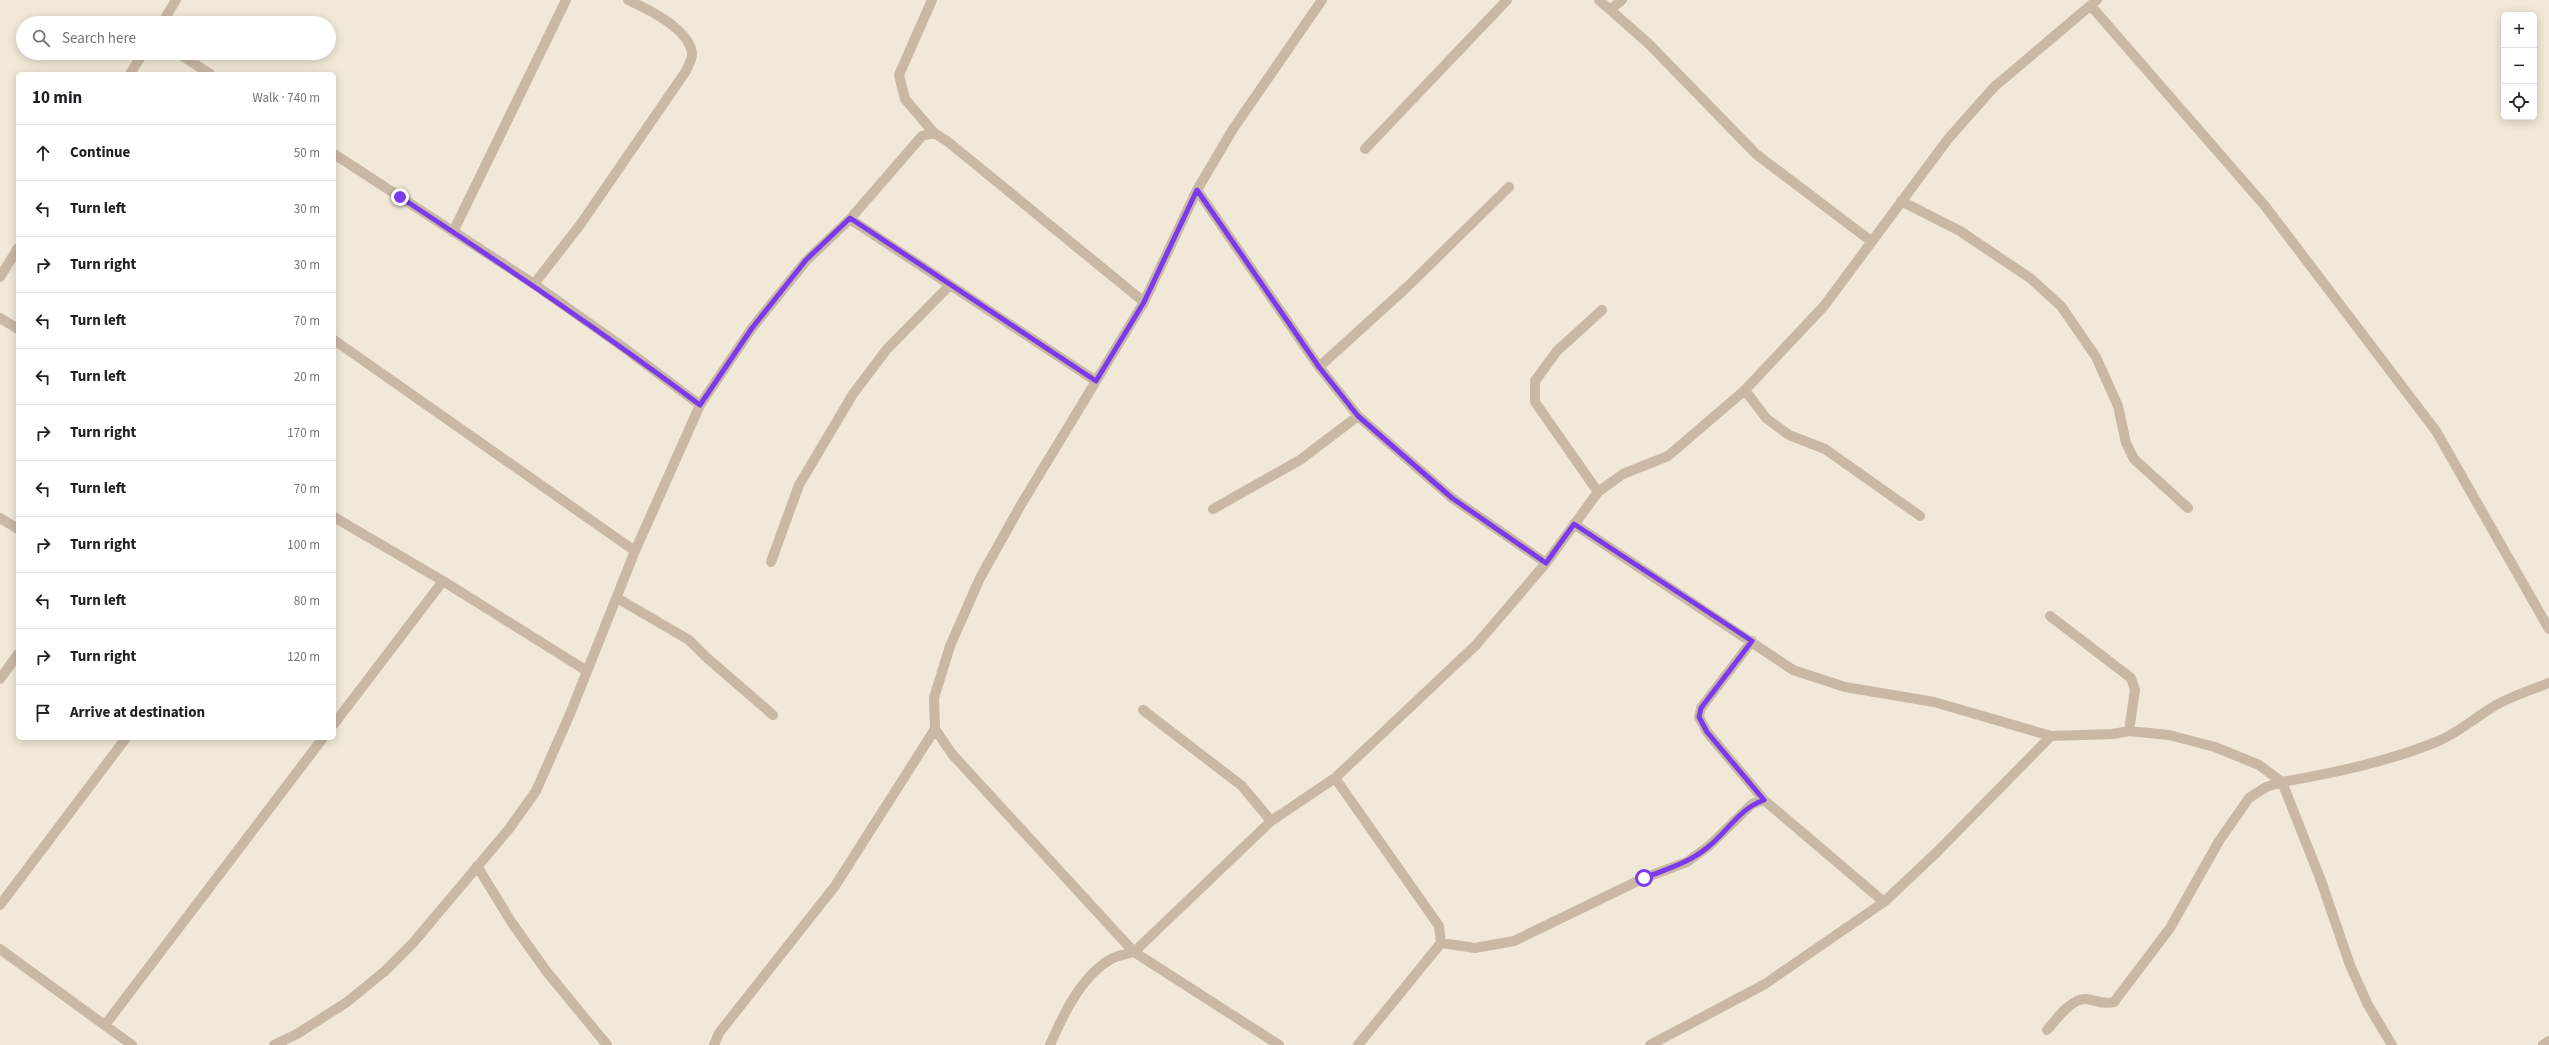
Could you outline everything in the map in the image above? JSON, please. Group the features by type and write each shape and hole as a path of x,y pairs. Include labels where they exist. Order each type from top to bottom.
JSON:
{"street":[{"path":"166,16 176,0"},
{"path":"453,232 566,0"},
{"path":"534,284 589,212 686,71 693,55 689,43 681,31 628,0"},
{"path":"932,0 899,75 905,99 934,133 947,141 1144,302"},
{"path":"1279,1045 1134,952 962,766 935,729 934,698 950,646 980,578 1022,503 1144,302 1197,190 1233,129 1322,0"},
{"path":"1365,149 1507,0"},
{"path":"1599,0 1649,44 1756,154 1871,241"},
{"path":"1611,9 1622,0"},
{"path":"1050,1045 1062,1017 1097,970 1113,958 1134,952 1271,821 1335,778 1476,645 1546,563 1598,492 1623,474 1668,456 1744,390 1824,306 1948,139 1994,86 2094,3 2265,206 2436,431 2549,629"},
{"path":"131,72 139,60"},
{"path":"189,60 207,72"},
{"path":"274,1045 297,1034 347,1002 385,971 413,943 509,829 536,791 617,598 634,552 700,405 752,328 806,260 850,218 922,136 934,133"},
{"path":"336,155 534,284 623,347 700,405"},
{"path":"1319,367 1406,288 1509,187"},
{"path":"1197,190 1319,367 1358,416 1452,498 1546,563"},
{"path":"1901,201 1960,231 2030,278 2061,306 2096,357 2118,406 2126,443 2134,459 2188,508"},
{"path":"850,218 1096,381"},
{"path":"0,277 16,251"},
{"path":"771,562 799,485 853,394 888,349 950,285"},
{"path":"1598,492 1535,402 1535,381 1557,351 1602,310"},
{"path":"0,318 16,328"},
{"path":"336,341 634,552"},
{"path":"1744,390 1766,418 1789,435 1825,449 1920,516"},
{"path":"1213,509 1300,460 1358,416"},
{"path":"0,518 16,528"},
{"path":"336,518 443,581 587,671"},
{"path":"1574,524 1752,641 1793,670 1845,687 1934,702 2051,736 2113,734 2129,731 2169,735 2215,747 2259,765 2282,782 2320,878 2350,965 2368,1005 2392,1045"},
{"path":"336,721 443,581"},
{"path":"617,598 689,640 711,662 773,715"},
{"path":"2050,616 2131,678 2135,690 2129,731"},
{"path":"1752,641 1701,708 1699,717 1707,732 1764,800 1884,902"},
{"path":"0,679 16,657"},
{"path":"2047,1030 2072,1004 2085,999 2102,1004 2114,1002 2170,928 2219,841 2249,798 2266,787 2282,782 2330,773 2405,753 2436,742 2463,728 2494,706 2549,683"},
{"path":"1143,710 1242,786 1271,821"},
{"path":"714,1045 719,1033 835,886 935,729"},
{"path":"1650,1045 1765,984 1884,902 1937,852 2051,736"},
{"path":"0,905 124,740"},
{"path":"105,1025 321,740"},
{"path":"1335,778 1428,907 1440,926 1441,943 1358,1045"},
{"path":"1441,943 1475,948 1514,941 1638,881 1687,862 1709,846 1752,804 1764,800"},
{"path":"477,866 512,923 547,972 607,1045"},
{"path":"0,949 132,1045"},
{"path":"2543,1045 2549,1041"}],"route":[{"path":"400,197 534,284 623,347 700,405 752,328 806,260 850,218 1096,381 1144,302 1197,190 1319,367 1358,416 1452,498 1546,563 1574,524 1752,641 1701,708 1699,717 1707,732 1764,800 1752,804 1709,846 1687,862 1644,878"}]}
